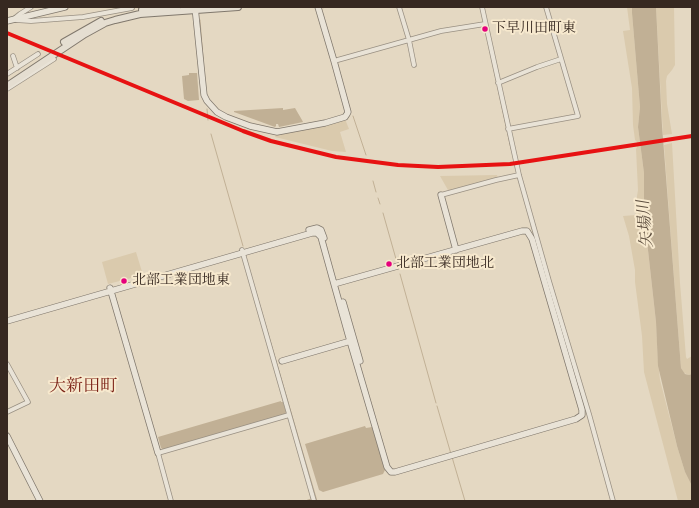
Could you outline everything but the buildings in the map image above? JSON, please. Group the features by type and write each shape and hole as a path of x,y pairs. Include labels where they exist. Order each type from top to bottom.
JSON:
{"main road":[{"path":"7,86 69,44 105,23 177,7"},
{"path":"7,81 66,40 94,24 126,13 238,7"}],"street":[{"path":"14,20 31,7"},
{"path":"14,20 65,7"},
{"path":"195,9 204,94 210,106 217,112 233,120 256,128 276,132 325,123 345,117 348,112 318,7"},
{"path":"400,7 414,65"},
{"path":"482,7 519,176 613,501"},
{"path":"508,129 578,116 546,7"},
{"path":"7,21 31,21 83,17 132,8"},
{"path":"334,61 441,30 485,24"},
{"path":"7,74 38,54"},
{"path":"13,56 17,68"},
{"path":"7,89 54,59"},
{"path":"498,83 561,59"},
{"path":"456,250 441,195 496,180 519,176"},
{"path":"336,284 522,231 527,231 533,227"},
{"path":"7,320 318,228 322,232 352,341 390,467 393,470 400,470 576,419 582,415 582,410 532,239 527,231"},
{"path":"242,251 314,501"},
{"path":"7,317 110,289"},
{"path":"110,289 171,501"},
{"path":"282,361 352,341"},
{"path":"7,364 28,402 7,412"},
{"path":"158,453 290,415"},
{"path":"7,436 40,501"}],"shaded area":[{"path":"627,7 632,7 640,107 638,127 644,173 644,200 647,213 647,241 656,322 660,380 677,446 685,472 692,486 692,501 678,501 644,372 635,270 629,236 623,216 636,215 635,209 638,190 637,142 635,140 633,125 632,88 623,31 630,30"},
{"path":"632,7 656,7 662,126 681,368 685,374 692,374 692,486 685,472 677,446 658,366 656,322 647,241 647,213 644,200 644,173 638,127 640,107"},
{"path":"656,7 674,7 675,65 667,76 666,81 667,104 672,134 663,135"},
{"path":"189,73 197,73 199,100 188,101 184,99 182,76 189,75"},
{"path":"283,108 283,110 295,108 303,122 279,127 278,124 276,124 275,127 234,112 234,111"},
{"path":"345,119 349,129 340,132 346,152 332,151 275,137 276,135 327,125"},
{"path":"672,143 686,357 687,359 692,356 692,374 689,375 684,373 681,368 664,145"},
{"path":"497,175 498,178 450,191 440,176"},
{"path":"136,252 143,275 108,284 102,262"},
{"path":"281,401 283,402 286,412 285,415 164,450 161,448 158,437"},
{"path":"365,426 366,428 372,427 385,470 383,474 323,492 319,490 305,444"}],"waterway":[{"path":"200,20 203,58"},
{"path":"487,37 511,149"},
{"path":"207,109 208,120"},
{"path":"353,116 366,155"},
{"path":"211,134 243,246"},
{"path":"373,181 376,192"},
{"path":"378,198 380,204"},
{"path":"383,213 396,259"},
{"path":"531,226 535,238"},
{"path":"245,255 317,501"},
{"path":"400,274 436,403"},
{"path":"437,406 451,454"},
{"path":"452,457 465,501"},
{"path":"305,501 311,499"}],"transit line":[{"path":"7,33 243,131 271,141 336,157 398,165 438,167 510,164 692,136"}],"place":[{"name":"下早川田町東","path":"485,29"},
{"name":"北部工業団地北","path":"389,264"},
{"name":"北部工業団地東","path":"124,281"}],"district":[{"name":"大新田町","path":"83,387"}],"water label":[{"name":"矢場川","path":"646,224"}]}
